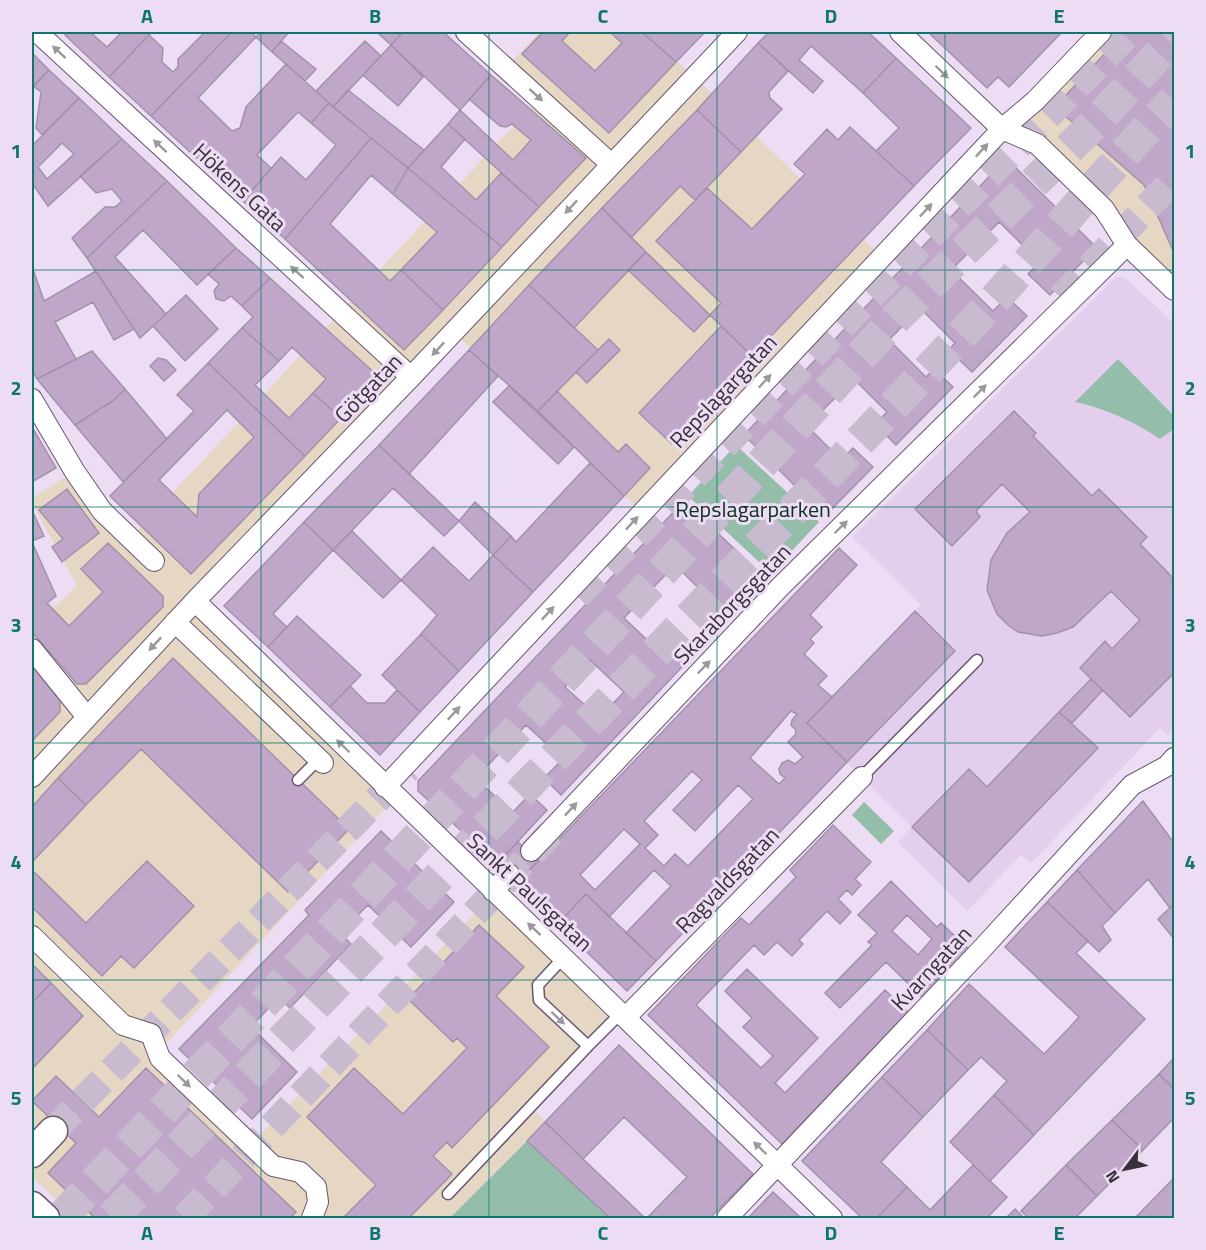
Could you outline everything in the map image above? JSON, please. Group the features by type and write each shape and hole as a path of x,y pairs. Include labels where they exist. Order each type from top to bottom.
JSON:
{"street":[{"name":"Hökens Gata","path":"37,32 411,378"},
{"path":"466,32 612,164"},
{"name":"Götgatan","path":"32,777 176,622 411,378 737,32"},
{"path":"900,32 1002,129 1037,144 1104,209 1127,244 1174,290"},
{"name":"Repslagargatan","path":"385,787 1002,129 1035,101 1101,32"},
{"name":"Skaraborgsgatan","path":"531,851 780,587 1127,244"},
{"path":"32,399 75,472 102,511 154,561"},
{"name":"Sankt Paulsgatan","path":"195,602 493,891 624,1014 832,1218"},
{"path":"176,622 321,761"},
{"path":"32,649 87,717"},
{"name":"Kvarngatan","path":"727,1218 980,951 1132,785 1172,767"},
{"name":"Ragvaldsgatan","path":"624,1014 862,777"},
{"path":"493,891 508,874"},
{"path":"32,936 123,1025 151,1034 160,1058 273,1166 300,1172 316,1187 318,1202 312,1218"},
{"path":"32,1153 53,1131"},
{"path":"32,1206 45,1218"}],"lane":[{"path":"862,777 977,660"},
{"path":"298,780 321,761"},
{"path":"564,957 538,985 539,1000 588,1046"},
{"path":"448,1194 588,1046 624,1014"}],"shaded area":[{"path":"539,32 644,32 696,78 880,255 641,511 459,337 196,602 396,796 163,1047 257,1138 495,893 624,1010 531,1107 545,1122 450,1218 76,1218 32,1177 32,628 77,586 32,503 32,498 73,472 129,540 543,94 510,64"},
{"path":"1091,32 1174,32 1174,283 1037,147 999,129"},
{"path":"1116,277 1125,278 1174,323 1174,729 1168,736 1160,728 1031,863 1021,855 967,911 898,842 912,827 807,723 921,605 852,537"}],"green space":[{"path":"1118,359 1174,416 1174,429 1160,439 1119,416 1075,402"},
{"name":"Repslagarparken","path":"736,445 819,522 771,573 688,496"},
{"path":"864,802 894,831 881,844 852,815"},
{"path":"527,1141 610,1218 450,1218"}],"building":[{"path":"68,32 90,32 107,47 122,32 152,32 109,77 65,35"},
{"path":"205,32 232,32 151,116 109,77 149,35 163,48 162,62 173,72 178,67 178,59"},
{"path":"232,32 251,32 256,37 198,98 232,131 240,128 246,107 286,64 329,103 311,123 298,112 257,155 271,168 243,201 151,116"},
{"path":"261,32 289,32 272,52 256,37"},
{"path":"377,32 403,32 391,45"},
{"path":"403,32 443,32 491,75 460,110 391,45"},
{"path":"543,32 570,32 562,41 595,71 622,43 610,32 642,32 676,62 609,133 522,54"},
{"path":"642,32 705,32 676,62"},
{"path":"769,32 868,32 896,58 863,93 811,46 799,60 823,81 813,93 758,43"},
{"path":"928,32 1062,32 1009,87 998,77 987,88"},
{"path":"1125,32 1174,32 1174,253 1144,185 1055,107"},
{"path":"281,41 316,69 305,81 272,52"},
{"path":"365,41 381,56 333,107 316,91"},
{"path":"758,43 788,71 769,92 770,98 782,109 741,152 697,110"},
{"path":"391,45 423,77 398,106 363,75"},
{"path":"32,53 49,70 32,88"},
{"path":"896,58 971,128 914,186 876,151 899,128 863,93"},
{"path":"49,70 79,98 42,135 36,128 41,92 33,86"},
{"path":"491,75 586,158 539,207 448,124 460,110 513,160 531,140 512,124 506,127 500,126 469,99"},
{"path":"348,90 424,150 408,168 333,107"},
{"path":"79,98 122,139 48,206 32,183 32,146","holes":["62,143 74,154 47,179 38,167"]},
{"path":"329,103 371,138 285,239 243,201 281,157 306,180 336,145 311,123"},
{"path":"697,110 741,152 695,200 680,186 631,238 602,208"},
{"path":"448,124 465,139 441,167 476,200 501,173 539,207 502,247 408,168"},
{"path":"850,127 914,186 752,356 710,315 721,303 656,241 707,188 752,229 805,174 794,164 827,129 838,140"},
{"path":"371,138 408,168 393,194 371,175 330,224 390,281 401,270 443,310 404,350 285,239"},
{"path":"122,139 167,181 87,258 72,238 105,207 115,207 122,201 112,189 96,193 80,176"},
{"path":"1002,163 1012,164 1092,243 1091,253 1050,295 1028,274 1040,262 999,222 951,270 993,311 1007,297 1027,316 972,372 949,350 955,343 920,308 889,340 926,377 934,369 953,387 896,445 875,424 887,412 854,379 807,426 841,460 853,448 873,467 825,516 744,435"},
{"path":"408,168 502,247 443,310 401,270 437,232 393,194"},
{"path":"167,181 236,248 197,285 143,230 115,257 166,314 140,338 87,258"},
{"path":"602,208 646,252 574,328 529,285"},
{"path":"236,248 270,278 242,306 231,296 224,301 216,299 214,291 219,284 208,274"},
{"path":"646,252 710,315 694,332 628,270"},
{"path":"32,266 44,301 96,271 134,329 114,340 93,302 55,322 76,359 37,379 32,370"},
{"path":"270,278 379,377 341,418 313,393 326,379 292,347 279,361 242,328 253,317 242,306"},
{"path":"529,285 598,350 538,411 469,350"},
{"path":"186,295 218,329 185,361 153,326"},
{"path":"721,326 752,356 672,444 639,413"},
{"path":"242,328 279,361 255,385 289,418 313,393 341,418 305,456 208,363"},
{"path":"609,339 620,350 587,383 576,372"},
{"path":"469,350 498,376 409,474 379,445"},
{"path":"92,351 125,389 114,400 75,425 37,379"},
{"path":"158,358 166,360 176,370 164,381 150,366"},
{"path":"208,363 305,456 191,574 110,496 194,411 177,395","holes":["227,410 254,437 199,494 197,517 159,480"]},
{"path":"509,386 574,447 558,464 493,402"},
{"path":"125,389 167,439 123,482 75,425 114,400"},
{"path":"557,391 618,452 626,444 650,468 624,496 538,411"},
{"path":"1014,411 1036,433 1033,436 1092,496 1099,489 1147,537 1140,544 1174,579 1174,673 1130,717 1080,668 1105,641 1112,649 1140,620 1111,591 1073,627 1057,633 1042,636 1018,632 997,614 987,590 991,560 1007,533 1030,512 1002,484 976,511 980,517 952,546 915,509"},
{"path":"32,427 56,468 32,482"},
{"path":"379,445 459,521 444,536 393,488 333,550 304,522"},
{"path":"590,463 624,496 533,592 493,555 511,536 516,542"},
{"path":"67,489 99,533 62,562 52,547 63,539 39,510"},
{"path":"684,501 765,578 712,634 695,617 711,600 675,565 624,618 661,653 679,634 697,651 561,795 544,778 563,759 526,725 476,778 512,813 530,794 547,810 497,864 418,791 418,781","holes":["590,660 624,692 599,718 565,687"]},
{"path":"475,502 511,536 493,555 459,521"},
{"path":"32,510 44,536 32,541"},
{"path":"304,522 333,550 273,614 287,627 268,647 224,606"},
{"path":"352,531 401,580 383,598 333,550"},
{"path":"32,542 56,596 47,603 69,626 103,592 81,569 108,543 163,596 163,607 86,684 77,684 32,632"},
{"path":"433,547 469,581 493,555 533,592 459,671 421,634 437,615 401,580"},
{"path":"839,548 857,565 810,615 822,627 810,639 814,643 804,654 827,676 818,685 832,697 807,723 847,762 656,961 626,933 671,886 654,870 609,917 586,894 558,924 516,884","holes":["791,711 797,714 791,725 796,730 795,735 788,742 803,757 795,764 788,760 782,763 779,769 780,774 785,778 779,784 750,758","692,771 702,780 673,810 695,831 738,785 753,799 688,866 675,854 664,866 645,848 658,835 644,821","624,829 640,844 595,890 580,875"]},
{"path":"915,611 955,651 847,762 807,723"},
{"path":"297,616 361,675 330,707 268,647"},
{"path":"421,634 459,671 420,712 382,675"},
{"path":"173,658 349,829 288,892 141,749 86,805 58,778"},
{"path":"32,662 60,701 60,712 32,741"},
{"path":"1091,679 1103,690 1072,723 1059,712"},
{"path":"350,686 367,703 385,703 397,690 420,712 380,755 330,707"},
{"path":"1059,712 1098,748 969,882 912,827 969,769 987,787"},
{"path":"58,778 86,805 32,862 32,807"},
{"path":"1143,801 1174,843 1174,904 1170,908 1148,879 1115,913 1077,870"},
{"path":"833,825 871,862 855,879 861,885 852,895 847,890 838,899 851,912 840,924 827,911 799,940 803,944 792,956 777,942 764,955 754,945 696,1005 761,1068 773,1056 743,1027 752,1018 725,991 747,969 818,1038 775,1083 785,1093 885,990 908,1012 782,1144 648,1015 741,918 749,925 796,877 790,870"},
{"path":"381,831 454,902 411,947 368,905 340,933 351,944 290,1008 279,997 251,1027 297,1072 252,1119 179,1049 309,915 305,910"},
{"path":"518,842 538,861 522,878 501,859"},
{"path":"147,861 194,906 134,968 121,956 102,976 32,907 32,870 86,923"},
{"path":"1077,870 1115,913 1102,926 1111,940 1099,952 1047,902"},
{"path":"891,881 937,927 941,923 969,949 923,998 886,962 840,1008 825,993 872,945 868,942 877,933 858,915","holes":["907,915 932,939 918,955 892,931"]},
{"path":"586,894 656,961 627,991 558,924"},
{"path":"1047,902 1088,941 1076,953 1145,1019 1034,1135 994,1095 1007,1081 981,1057 968,1070 927,1030 969,984 1044,1054 1070,1027 1079,1017 1005,947"},
{"path":"1174,904 1174,939 1158,919"},
{"path":"479,925 524,967 496,996 549,1047 452,1148 447,1142 433,1156 452,1174 409,1218 343,1218 376,1185 307,1117 354,1068 403,1114 467,1048 457,1038 453,1042 408,999"},
{"path":"32,964 51,983 32,1003"},
{"path":"51,983 83,1016 32,1069 32,1003"},
{"path":"927,1030 968,1070 923,1117 882,1077"},
{"path":"619,1045 753,1174 710,1218 647,1218 687,1177 624,1117 583,1159 545,1122"},
{"path":"1174,1058 1174,1089 1159,1074"},
{"path":"146,1068 296,1212 290,1218 95,1218 48,1173 76,1143 32,1101 56,1076 99,1117"},
{"path":"1159,1074 1174,1089 1174,1118 1143,1150 1112,1120"},
{"path":"882,1077 923,1117 881,1162 907,1187 877,1218 862,1218 802,1161"},
{"path":"994,1095 1034,1135 990,1181 950,1142"},
{"path":"1112,1120 1143,1150 1097,1196 1066,1165"},
{"path":"545,1122 645,1218 610,1218 527,1141"},
{"path":"973,1165 1007,1197 987,1218 877,1218 907,1187 930,1210"},
{"path":"1066,1165 1097,1196 1075,1218 1029,1218 1021,1211"},
{"path":"1173,1179 1174,1218 1135,1218"},
{"path":"773,1192 801,1218 748,1218"},
{"path":"1015,1209 1024,1218 1006,1218"}],"tunnel":[{"path":"577,596 1130,32"},
{"path":"61,1218 272,995 896,318 1098,120 1174,38"},
{"path":"112,1218 950,347 1174,100"},
{"path":"1061,298 1174,179"},
{"path":"53,1131 408,768"},
{"path":"185,1218 553,831"},
{"path":"509,874 531,851"}]}
